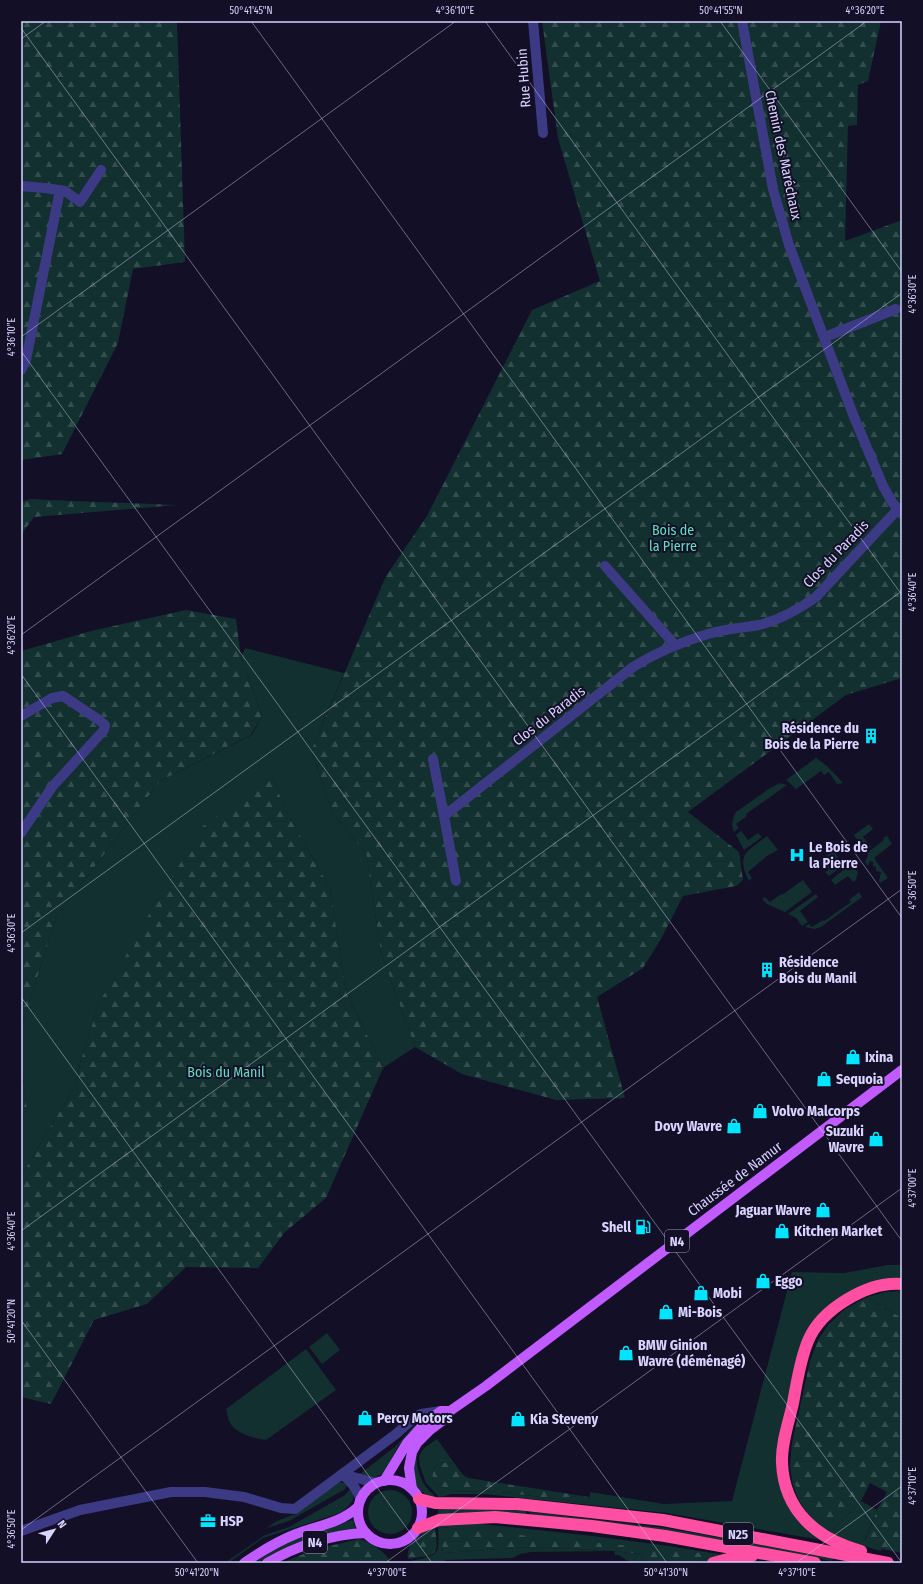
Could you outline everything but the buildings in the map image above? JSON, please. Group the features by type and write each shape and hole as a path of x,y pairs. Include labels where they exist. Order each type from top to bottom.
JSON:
{"highway":[{"path":"874,1560 868,1553 836,1543 818,1532 804,1519 792,1502 785,1480 782,1462 788,1427 808,1339 820,1322 849,1297 879,1286 902,1284"},
{"name":"N25","path":"416,1494 435,1503 517,1504 663,1520 888,1563"},
{"name":"N25","path":"418,1528 439,1520 495,1517 592,1526 665,1536 815,1563"},
{"path":"713,1563 739,1556 751,1557 758,1552"}],"main road":[{"name":"Chaussée de Namur","path":"244,1563 296,1534 342,1519 360,1503 365,1493 380,1482 415,1433 424,1424 486,1386 902,1070"},
{"name":"Chaussée de Namur","path":"418,1528 422,1516 422,1507 416,1494 409,1468 412,1452 423,1437 446,1418 446,1411"},
{"path":"380,1482 394,1480 403,1483 416,1494"},
{"path":"360,1503 358,1516 360,1524 366,1533 376,1541 395,1544 408,1539 418,1528"},
{"name":"N4","path":"267,1563 302,1546 343,1536 366,1533"}],"street":[{"name":"Rue Hubin","path":"533,21 543,133"},
{"name":"Chemin des Maréchaux","path":"742,21 773,189 789,245 854,417 887,494 900,511"},
{"path":"21,186 66,191 80,202 101,170"},
{"path":"21,370 26,360 60,190"},
{"path":"825,337 896,309"},
{"name":"Clos du Paradis","path":"444,816 633,667 675,645 709,634 760,624 786,616 805,605 816,597 900,511"},
{"path":"605,566 675,645"},
{"path":"21,716 52,698 63,696 105,725 104,730 52,787 21,833"},
{"path":"433,759 456,881"},
{"path":"21,1531 80,1510 171,1492 205,1492 244,1497 281,1508 295,1509 396,1434 415,1417 428,1412 446,1411"},
{"path":"342,1474 380,1482"},
{"path":"342,1474 352,1482 358,1492 360,1503"}],"green space":[{"path":"21,21 177,21 185,262 133,269 118,343 62,454 21,460"},
{"name":"Bois de la Pierre","path":"542,21 881,21 868,81 858,85 857,125 848,126 845,241 902,220 902,678 846,695 688,812 739,852 743,880 736,886 683,896 661,939 643,968 597,997 625,1098 556,1100 462,1074 415,1047 381,952 366,853 334,815 311,751 386,576 427,516 532,310 600,281 558,138"},
{"path":"30,499 177,505 34,517 21,535 21,502"},
{"path":"186,610 236,619 241,657 262,716 251,735 160,781 56,917 21,1029 21,651 91,631"},
{"path":"245,648 344,673 311,751 334,815 366,853 381,952 415,1047 383,1068 346,992 330,888 286,811 272,776 99,1003 81,1060 75,1086 21,1176 21,1120 27,1109 21,1061 21,1029 56,917 160,781 252,735 262,716 241,657"},
{"path":"816,758 827,766 843,783 837,784 829,772 824,775 821,771 796,789 786,780"},
{"name":"Bois du Manil","path":"272,776 286,811 330,888 346,992 383,1068 326,1198 285,1232 258,1268 186,1267 147,1304 94,1320 51,1404 21,1397 21,1176 75,1086 81,1060 99,1003 151,911 203,826"},
{"path":"780,783 787,785 746,814 747,816 736,824 739,828 734,832 732,822 736,812 770,788"},
{"path":"869,824 873,829 863,837 871,847 865,851 854,835"},
{"path":"741,831 748,840 758,833 762,837 744,850 736,835"},
{"path":"767,836 778,850 767,856 748,872 752,878 749,881 743,865 746,854"},
{"path":"887,836 892,844 874,858 888,878 880,883 881,872 876,871 876,867 873,866 873,862 870,861 868,866 865,862 868,855 867,853"},
{"path":"833,851 844,865 829,876 825,872 829,870 826,866 823,868 818,862"},
{"path":"846,868 851,870 855,869 858,872 856,880 853,882 848,876 835,885 831,880"},
{"path":"803,880 812,892 785,912 767,904 762,899 765,897 770,902"},
{"path":"859,892 862,897 821,927 814,929 805,927 809,924 812,927 823,920 824,921 851,902 849,900"},
{"path":"816,894 818,897 800,911 808,922 802,926 796,918 788,914"},
{"path":"21,1061 27,1109 21,1120"},
{"path":"888,1265 902,1265 902,1280 878,1282 810,1329 777,1466 821,1540 667,1513 484,1494 451,1494 439,1497 426,1483 420,1466 419,1457 424,1448 437,1439 455,1464 439,1462 433,1471 433,1482 451,1491 499,1492 589,1503 590,1492 664,1504 732,1501 792,1272 844,1273"},
{"path":"902,1291 902,1318 867,1297 885,1292"},
{"path":"867,1297 902,1318 902,1553 882,1549 865,1541 877,1510 887,1492 870,1483 861,1501 833,1529 812,1512 792,1480 790,1465 792,1443 810,1361 818,1340 828,1325 845,1309"},
{"path":"327,1333 340,1350 322,1364 309,1347"},
{"path":"306,1349 336,1390 266,1440 251,1437 236,1429 229,1421 226,1409"},
{"path":"419,1423 397,1448 384,1473 370,1478 360,1474 396,1446 412,1428"},
{"path":"417,1451 418,1469 422,1481 434,1495 434,1498 425,1494 416,1484 414,1479 413,1468"},
{"path":"439,1462 455,1464 462,1474 468,1478 589,1497 589,1503 499,1492 451,1491 433,1482 433,1471"},
{"path":"792,1480 833,1529 861,1501 877,1510 865,1540 882,1549 881,1551 834,1535 819,1525 807,1512 797,1497"},
{"path":"340,1482 348,1484 344,1490 289,1521 267,1528 275,1522 295,1515"},
{"path":"352,1487 354,1495 352,1502 340,1513 263,1538 228,1563 225,1563 265,1535 289,1527 345,1495"},
{"path":"390,1490 402,1494 408,1500 412,1512 408,1524 402,1530 390,1534 378,1530 372,1524 368,1512 372,1500 378,1494"},
{"path":"438,1508 523,1508 527,1513 438,1516"},
{"path":"531,1512 666,1528 834,1558 832,1561 740,1544 529,1514"},
{"path":"352,1520 354,1521 355,1528 305,1540 286,1547 260,1562 254,1563 272,1551 290,1542"},
{"path":"472,1523 593,1536 724,1555 702,1563 696,1563 706,1559 442,1527 443,1553 528,1547 614,1551 531,1552 520,1554 513,1558 445,1560 445,1563 413,1563 411,1561 428,1557 436,1552 438,1548 438,1526"},
{"path":"435,1525 437,1546 435,1552 429,1556 408,1559 409,1548 412,1543 425,1531"},
{"path":"441,1527 701,1553 706,1557 706,1559 696,1563 647,1563 639,1554 614,1551 528,1547 443,1553"},
{"path":"359,1539 368,1542 377,1548 385,1554 390,1562 281,1563 316,1549"},
{"path":"614,1551 639,1554 647,1563 631,1563 619,1555 615,1555"}],"place":[{"name":"Résidence du Bois de la Pierre","path":"871,736"},
{"name":"Le Bois de la Pierre","path":"797,855"},
{"name":"Résidence Bois du Manil","path":"767,970"},
{"name":"Ixina","path":"853,1057"},
{"name":"Sequoia","path":"824,1079"},
{"name":"Volvo Malcorps","path":"760,1111"},
{"name":"Dovy Wavre","path":"734,1126"},
{"name":"Suzuki Wavre","path":"876,1139"},
{"name":"Jaguar Wavre","path":"823,1210"},
{"name":"Shell","path":"643,1227"},
{"name":"Kitchen Market","path":"782,1231"},
{"name":"Eggo","path":"763,1281"},
{"name":"Mobi","path":"701,1293"},
{"name":"Mi-Bois","path":"666,1312"},
{"name":"BMW Ginion Wavre (déménagé)","path":"626,1353"},
{"name":"Percy Motors","path":"365,1418"},
{"name":"Kia Steveny","path":"518,1419"},
{"name":"HSP","path":"208,1521"}]}
